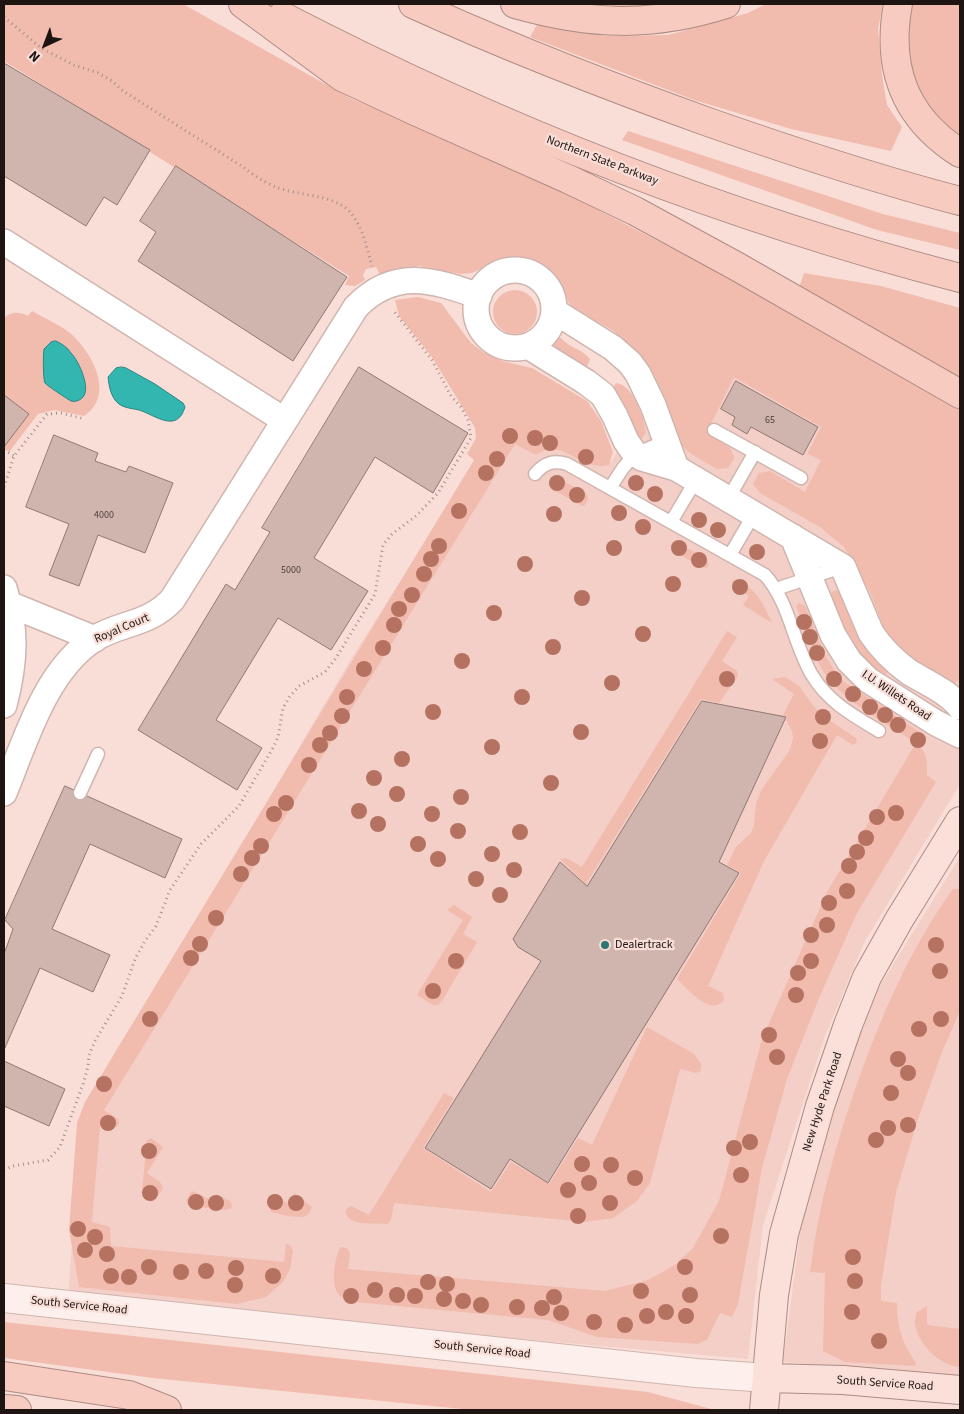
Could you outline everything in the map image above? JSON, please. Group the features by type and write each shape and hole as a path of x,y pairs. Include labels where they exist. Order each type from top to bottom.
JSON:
{"highway":[{"path":"243,4 342,76 635,211 736,266 960,394"},
{"name":"Northern State Parkway","path":"259,4 346,49 425,86 586,156 759,219 851,248 960,278"},
{"path":"413,4 592,80 772,144 960,201"},
{"path":"515,4 569,17 626,22 685,15 726,4"},
{"path":"898,4 894,51 896,66 907,97 913,109 925,124 960,153"},
{"path":"4,1376 128,1395 167,1410"},
{"path":"4,1409 17,1410"}],"main road":[{"name":"New Hyde Park Road","path":"764,1410 774,1295 784,1234 820,1106 848,1024 867,977 899,920 960,821"},
{"name":"South Service Road","path":"4,1298 687,1372 767,1378 843,1380 960,1390"}],"street":[{"path":"4,242 284,420"},
{"path":"510,270 528,272 542,282 547,288 554,311 553,320 546,332 528,346 512,349 502,347 488,336 481,328 476,311 479,296 487,284 500,274 510,270"},
{"name":"Royal Court","path":"4,793 39,708 52,685 74,657 95,639 144,620 164,609 172,600 349,315 363,300 381,288 396,283 418,280 443,284 479,296"},
{"path":"554,311 613,348 630,363 645,387 666,441 686,474"},
{"path":"528,346 594,388 603,396 616,416 629,448 636,454 686,474 843,566 871,633 878,643 898,663 952,698 960,707"},
{"name":"I.U. Willets Road","path":"793,537 840,648 859,672 868,680 936,723 960,734"},
{"path":"6,596 95,639"},
{"path":"4,705 10,680 14,648 12,624 6,596"}],"lane":[{"path":"714,430 801,478"},
{"path":"610,488 623,468 636,454 666,441"},
{"path":"728,499 755,452"},
{"path":"535,474 547,464 553,462 567,464 765,575 781,599 806,664 820,687 840,706 879,732"},
{"path":"671,522 686,474"},
{"path":"730,555 754,514"},
{"path":"776,589 843,566"},
{"path":"80,793 98,754"}],"path":[{"path":"4,17 56,58 105,77 123,91 257,177 277,187 338,203 350,212 364,238 374,274 381,288 394,311 432,360 451,396 461,407 468,420 471,438 438,493 416,516 392,534 383,545 375,594 336,658 325,672 299,686 290,696 283,708 278,737 273,748 239,806 201,844 170,890 156,926 135,960 122,996 95,1041 89,1055 83,1084 60,1147 48,1160 13,1166 4,1170"},
{"path":"4,487 14,456 47,414 61,413 85,419"},
{"path":"4,450 14,456"}],"shaded area":[{"path":"4,4 183,4 350,98 546,183 716,271 960,409 960,678 954,685 907,656 888,638 870,592 844,547 820,527 760,493 753,484 759,473 770,471 805,492 821,460 807,454 821,427 734,377 707,432 731,449 734,458 728,468 717,469 691,454 674,439 639,356 612,330 572,308 554,279 538,266 524,260 509,259 491,264 472,273 461,274 419,266 380,275 376,267 366,269 363,275 365,280 355,286 345,285 349,276 4,61"},
{"path":"543,4 682,4 635,12"},
{"path":"766,4 883,4 878,29 882,75 887,105 902,127 891,151 791,129 694,100 530,37 538,23 605,36 668,35 748,13"},
{"path":"913,4 960,4 960,141 947,135 916,92 904,47"},
{"path":"628,131 883,214 960,233 960,250 877,230 622,140"},
{"path":"804,273 881,286 960,308 960,387 799,288"},
{"path":"511,290 519,290 531,296 537,312 531,328 519,334 511,334 499,328 493,316 493,308 499,296"},
{"path":"418,297 441,303 471,343 483,352 502,361 532,368 587,401 601,421 613,452 609,465 599,466 591,464 554,449 546,450 536,455 515,444 104,1110 118,1119 119,1123 117,1127 100,1126 92,1222 110,1227 111,1246 284,1262 286,1244 290,1245 293,1251 290,1269 283,1282 266,1297 237,1304 79,1287 69,1230 77,1123 85,1102 474,460 467,454 476,438 475,428 432,357 399,316 395,300"},
{"path":"32,311 66,330 86,351 93,362 97,374 98,397 93,407 84,416 54,410 38,414 9,452 4,448 4,318 16,313 28,316"},
{"path":"699,317 960,468 960,784 865,941 825,1036 763,1225 748,1359 68,1299 80,1131 89,1105 351,659 511,405 611,462"},
{"path":"558,338 561,338 590,359 586,369 550,349"},
{"path":"616,383 628,389 640,410 646,432 639,439 611,391"},
{"path":"553,478 557,478 586,493 588,498 585,505 582,506 554,490 549,485"},
{"path":"676,542 707,559 709,565 706,568 702,567 673,551 672,543"},
{"path":"737,579 750,588 759,598 772,623 743,605 749,596 734,587 733,580"},
{"path":"836,590 840,592 857,636 888,672 883,679 878,676 847,640 829,598 832,592"},
{"path":"799,603 805,606 825,655 840,679 927,737 920,747 926,757 927,775 936,782 857,913 819,998 787,1079 762,1168 738,1304 732,1317 720,1313 707,1340 697,1344 597,1337 548,1320 355,1302 343,1298 337,1292 334,1279 336,1257 341,1247 347,1248 350,1253 348,1269 605,1291 648,1280 675,1265 693,1248 719,1201 762,1039 827,892 916,743 861,708 832,683 820,666 811,646 796,606"},
{"path":"727,631 737,637 722,661 737,671 738,676 719,703 701,699 586,884 560,859 569,859 582,867"},
{"path":"785,677 799,686 815,708 856,738 857,742 853,745 837,735 764,861 708,986 723,993 724,999 719,1004 713,1006 706,1004 693,995 677,979 741,873 727,865 736,847 751,833 754,825 756,804 762,789 790,750 793,738 792,731 786,720 788,717 783,715 794,694 772,679"},
{"path":"960,857 960,1377 783,1362 805,1195 856,1024"},
{"path":"953,889 960,889 960,1011 942,1052 918,1119 896,1192 881,1285 881,1301 897,1303 901,1334 916,1363 915,1366 845,1362 823,1351 825,1273 810,1272 823,1199 842,1128 877,1031 911,958"},
{"path":"454,905 472,917 463,934 477,942 442,1001 438,1005 433,1005 417,995 463,920 447,910"},
{"path":"647,1027 694,1054 701,1064 701,1071 696,1073 680,1069 650,1183 637,1201 613,1218 585,1222 394,1203 391,1220 387,1224 361,1223 350,1219 347,1215 346,1209 351,1206 369,1215 444,1093 454,1098 423,1148 491,1192 511,1162 549,1184 578,1138 592,1145"},
{"path":"151,1138 163,1147 147,1173 160,1182 163,1188 155,1200 151,1202 143,1196 142,1191 147,1140"},
{"path":"192,1191 211,1200 216,1194 230,1201 231,1208 226,1210 190,1206 186,1200"},
{"path":"294,1193 312,1207 309,1213 304,1217 271,1212 268,1202 270,1198 275,1196 287,1203"},
{"path":"927,1306 927,1325 960,1329 960,1367 952,1366 938,1359 926,1347 917,1333 915,1325 916,1313"},
{"path":"4,1322 648,1392 715,1410 472,1410 153,1378 4,1358"}],"water":[{"path":"56,341 64,346 78,362 86,389 85,394 78,401 71,401 45,383 44,349 51,342"},
{"path":"122,367 155,384 183,403 185,407 177,420 165,420 117,403 111,392 108,377 116,368"}],"building":[{"path":"4,63 150,150 117,205 104,197 86,226 4,176"},
{"path":"176,166 347,277 293,361 138,261 156,232 140,221"},
{"path":"359,367 468,433 433,493 375,457 314,558 368,591 331,650 278,618 216,720 262,748 237,790 138,730 226,584 235,590 270,532 262,528"},
{"path":"736,381 818,427 803,455 751,427 747,434 732,425 735,417 721,409"},
{"path":"4,395 29,414 4,447"},
{"path":"54,435 98,453 95,461 126,472 129,466 173,483 145,553 98,535 79,586 49,575 69,524 26,507"},
{"name":"Dealertrack","path":"702,701 786,717 719,862 739,873 548,1183 510,1159 491,1189 425,1148 541,961 518,947 513,939 560,862 587,886"},
{"path":"65,786 182,839 165,878 90,844 52,929 110,955 93,992 40,968 4,1050 4,954 13,929 5,920"},
{"path":"4,1061 65,1089 49,1126 4,1106"}],"place":[{"name":"Dealertrack","path":"605,945"}]}
